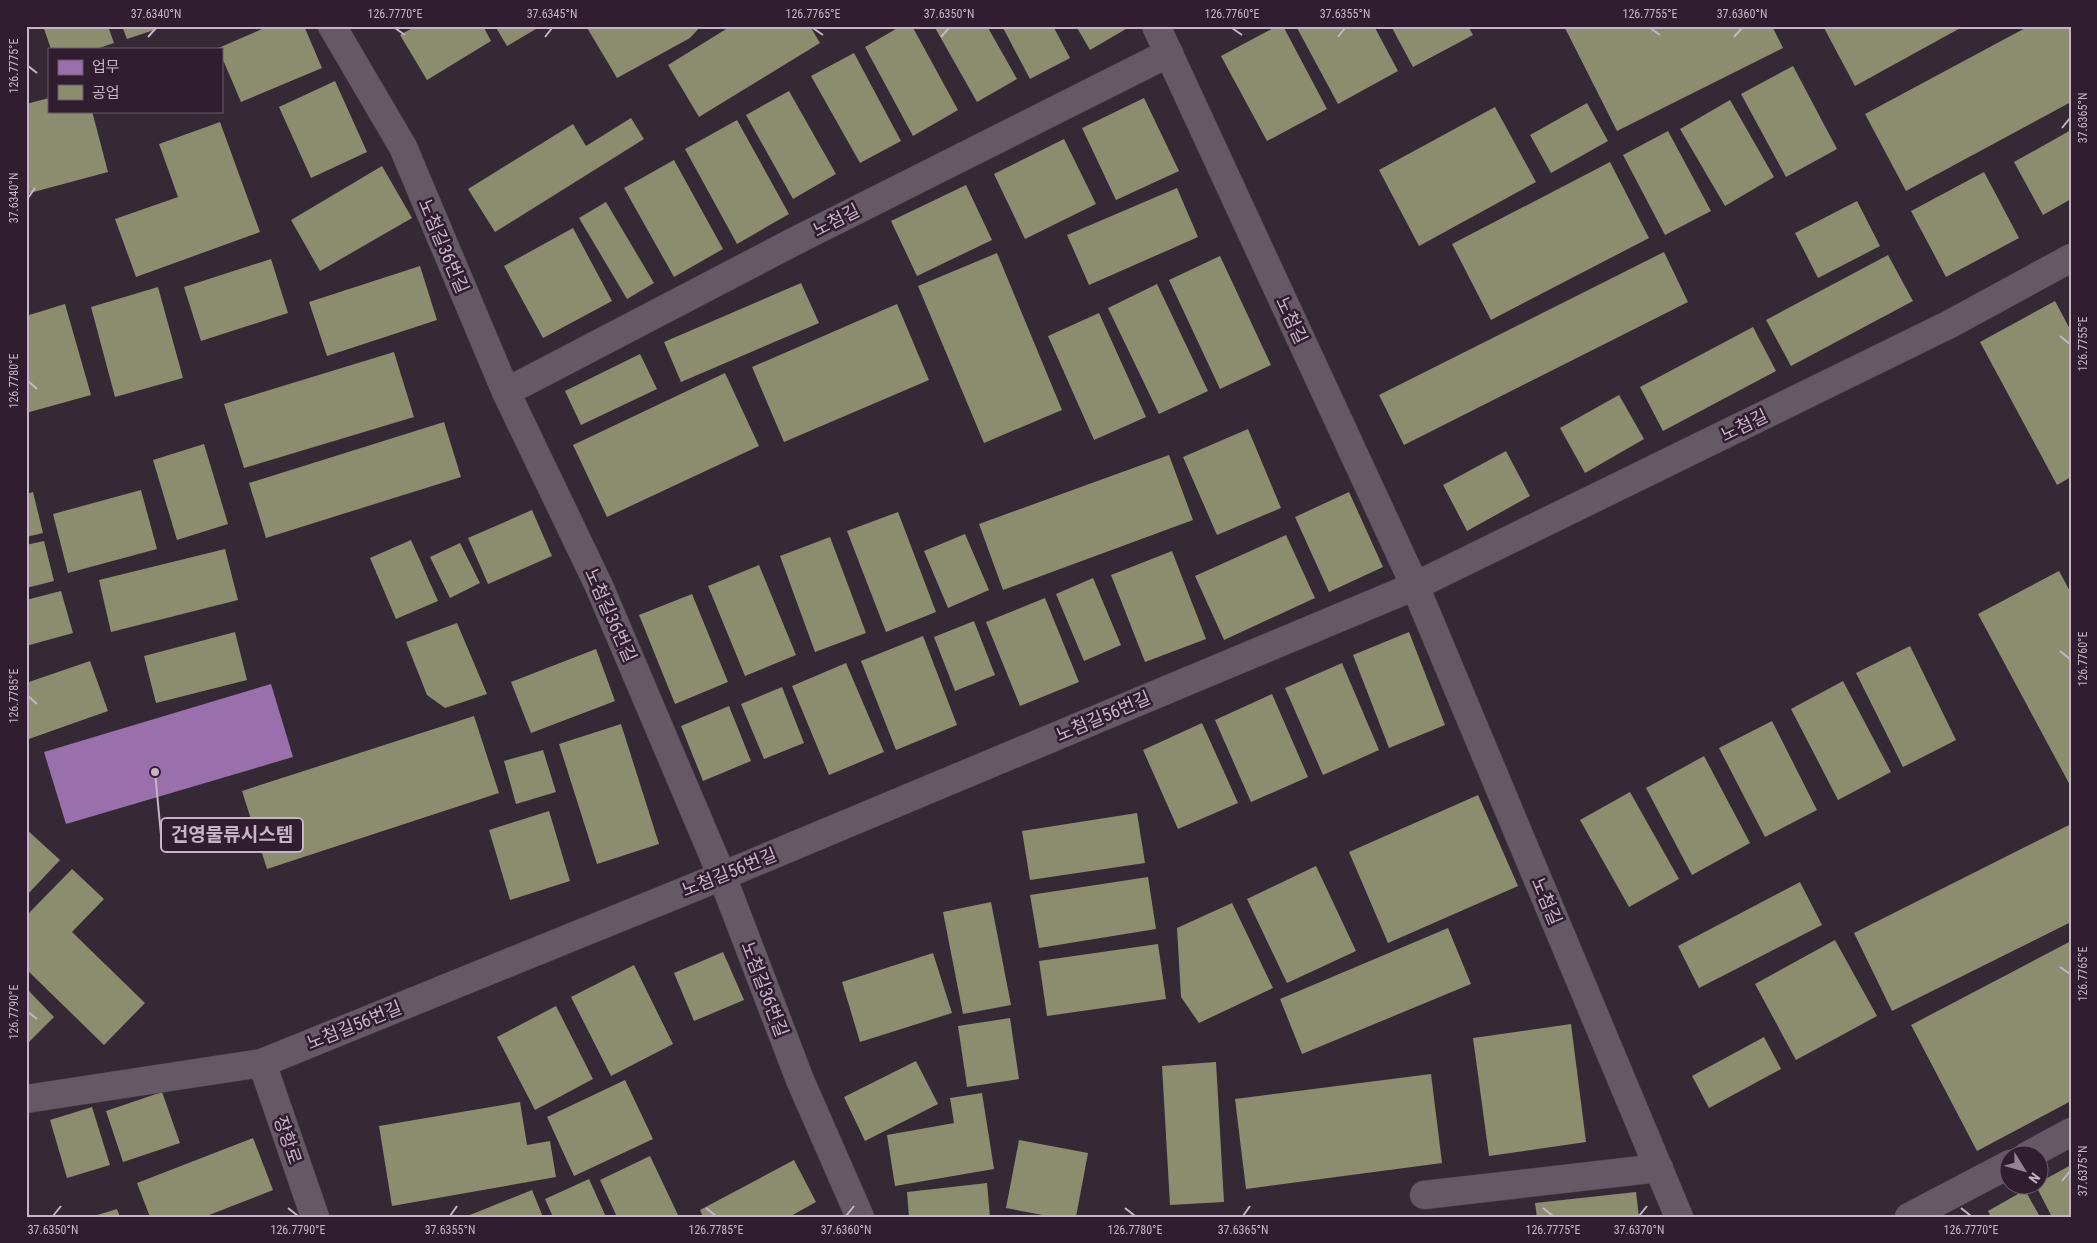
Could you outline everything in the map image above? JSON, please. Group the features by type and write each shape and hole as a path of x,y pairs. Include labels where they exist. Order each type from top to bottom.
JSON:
{"street":[{"name":"노첨길36번길","path":"332,26 402,147 506,392 599,586 722,876 800,1080 860,1217"},
{"name":"노첨길","path":"1156,26 1415,586 1679,1217"},
{"name":"노첨길","path":"506,392 799,239 1169,53"},
{"name":"노첨길","path":"1415,586 1950,324 2071,258"},
{"name":"노첨길56번길","path":"26,1099 262,1063 722,876 1415,586"},
{"name":"장항로","path":"262,1063 315,1217"},
{"path":"2045,1146 2071,1132"},
{"path":"1424,1195 1659,1168"},
{"path":"1909,1217 2000,1169"}],"building: 업무":[{"path":"271,684 293,757 66,824 44,752"}],"building: 공업":[{"path":"43,26 108,26 114,43 99,48 51,48"},
{"path":"122,26 163,26 163,27 127,39"},
{"path":"269,26 304,26 322,68 241,102 222,57 222,48 218,48"},
{"path":"416,26 483,26 491,41 427,80 400,35"},
{"path":"495,26 541,26 507,46"},
{"path":"586,26 701,26 690,38 617,78"},
{"path":"731,26 810,26 820,43 699,117 668,65"},
{"path":"901,26 912,26 958,110 913,136 865,47"},
{"path":"934,26 987,26 1017,79 977,102"},
{"path":"1002,26 1053,26 1070,58 1030,79"},
{"path":"1076,26 1131,26 1090,50"},
{"path":"1277,26 1283,26 1327,109 1267,141 1221,56"},
{"path":"1296,26 1374,26 1398,71 1338,104"},
{"path":"1391,26 1468,26 1473,35 1413,67"},
{"path":"1564,26 1772,26 1783,48 1617,131"},
{"path":"1823,26 1964,26 1855,86"},
{"path":"2029,26 2071,26 2071,102 1906,191 1865,114"},
{"path":"854,53 901,141 860,163 811,76"},
{"path":"1793,66 1837,149 1786,177 1741,94"},
{"path":"335,81 367,152 311,178 279,107"},
{"path":"789,91 836,174 793,199 746,115"},
{"path":"48,98 48,112 92,112 108,172 26,194 26,104"},
{"path":"1144,98 1179,171 1116,200 1082,128"},
{"path":"1730,100 1774,177 1725,206 1680,129"},
{"path":"1587,103 1608,141 1551,173 1530,135"},
{"path":"1495,107 1536,182 1419,246 1379,170"},
{"path":"631,118 644,139 495,232 468,189 573,124 586,146"},
{"path":"737,120 789,214 737,244 685,149"},
{"path":"220,122 260,232 136,277 115,219 178,197 159,144"},
{"path":"2071,130 2071,199 2043,215 2014,162"},
{"path":"1668,131 1711,211 1665,235 1623,155"},
{"path":"1064,139 1096,204 1025,239 994,174"},
{"path":"674,160 723,249 674,277 624,188"},
{"path":"1610,162 1649,238 1491,320 1452,244"},
{"path":"382,166 412,218 320,271 291,220"},
{"path":"1984,172 2019,238 1946,277 1911,211"},
{"path":"966,185 992,240 917,276 891,221"},
{"path":"1177,188 1198,237 1089,285 1067,235"},
{"path":"1857,201 1880,246 1818,278 1795,233"},
{"path":"606,202 654,283 627,299 579,218"},
{"path":"573,228 612,301 543,338 504,266"},
{"path":"1664,252 1688,302 1404,445 1379,395"},
{"path":"997,253 1062,410 984,443 918,286"},
{"path":"1888,255 1913,301 1791,366 1766,320"},
{"path":"1220,256 1271,365 1220,389 1169,280"},
{"path":"271,259 288,313 201,341 184,287"},
{"path":"420,266 437,320 327,356 309,302"},
{"path":"801,283 819,323 681,382 664,342"},
{"path":"1157,284 1208,391 1159,414 1108,308"},
{"path":"158,287 183,378 115,397 91,307"},
{"path":"2055,301 2071,331 2071,477 2057,485 1980,342"},
{"path":"65,304 91,395 26,413 26,316"},
{"path":"897,304 929,380 784,442 752,367"},
{"path":"1099,313 1146,417 1094,440 1048,336"},
{"path":"1753,327 1776,371 1663,431 1640,387"},
{"path":"394,352 414,417 244,468 224,404"},
{"path":"640,354 657,389 581,425 565,391"},
{"path":"725,373 759,446 607,517 573,445"},
{"path":"1619,395 1644,439 1585,473 1560,428"},
{"path":"444,422 461,477 266,538 249,483"},
{"path":"1248,429 1281,508 1217,535 1183,457"},
{"path":"204,444 228,524 177,540 153,460"},
{"path":"1506,451 1530,496 1467,531 1443,485"},
{"path":"1169,455 1193,520 1003,590 979,524"},
{"path":"141,490 157,549 68,573 53,514"},
{"path":"33,492 43,533 26,537 26,494"},
{"path":"1349,492 1383,567 1329,592 1295,517"},
{"path":"532,510 552,556 488,584 468,538"},
{"path":"898,512 936,612 886,632 847,531"},
{"path":"965,534 989,590 948,608 924,551"},
{"path":"1286,535 1315,598 1224,640 1195,576"},
{"path":"830,537 866,633 815,652 780,556"},
{"path":"411,540 438,601 396,619 370,558"},
{"path":"44,541 54,581 26,588 26,545"},
{"path":"460,543 480,583 450,598 430,557"},
{"path":"225,549 238,600 111,632 99,580"},
{"path":"1172,551 1206,639 1145,662 1111,575"},
{"path":"759,565 796,655 745,676 708,586"},
{"path":"2059,571 2071,593 2071,787 1978,614"},
{"path":"1093,578 1121,645 1084,661 1056,594"},
{"path":"61,591 73,633 26,646 26,600"},
{"path":"692,594 728,682 675,704 639,615"},
{"path":"1045,598 1079,682 1020,706 986,622"},
{"path":"974,621 995,675 955,691 934,637"},
{"path":"457,623 487,694 445,708 427,695 406,642"},
{"path":"235,632 247,680 156,703 144,656"},
{"path":"1409,632 1445,725 1389,748 1353,655"},
{"path":"923,636 957,725 896,750 861,661"},
{"path":"1910,646 1956,740 1903,767 1856,673"},
{"path":"596,649 615,701 531,733 511,682"},
{"path":"90,661 108,711 26,740 26,683"},
{"path":"846,663 884,752 829,775 792,686"},
{"path":"1342,663 1379,750 1323,775 1285,688"},
{"path":"1843,681 1891,772 1838,800 1791,709"},
{"path":"782,687 804,743 764,759 741,704"},
{"path":"1272,694 1308,777 1251,802 1215,720"},
{"path":"729,706 751,761 703,781 681,726"},
{"path":"474,716 499,793 267,869 242,791"},
{"path":"1772,721 1817,810 1765,837 1719,748"},
{"path":"1202,723 1238,803 1178,829 1143,750"},
{"path":"621,724 659,844 597,864 559,744"},
{"path":"543,750 556,792 516,804 504,761"},
{"path":"1704,756 1750,843 1692,875 1646,788"},
{"path":"1630,792 1679,879 1629,907 1580,820"},
{"path":"1478,795 1518,886 1388,943 1349,852"},
{"path":"549,811 570,881 510,900 489,830"},
{"path":"1137,813 1145,863 1030,880 1022,831"},
{"path":"2071,824 2071,922 1892,1011 1854,933"},
{"path":"26,829 60,860 26,896"},
{"path":"1316,866 1356,951 1287,983 1247,899"},
{"path":"72,869 104,899 72,932 145,1003 104,1045 26,969 26,916"},
{"path":"1148,877 1156,929 1039,948 1030,895"},
{"path":"1800,882 1822,925 1699,988 1678,946"},
{"path":"991,902 1011,1005 963,1014 943,912"},
{"path":"1232,903 1273,988 1199,1023 1181,997 1177,928"},
{"path":"1448,928 1471,984 1302,1054 1280,999"},
{"path":"1835,940 1877,1016 1796,1060 1755,984"},
{"path":"2071,941 2071,1101 1977,1151 1911,1025"},
{"path":"1158,944 1166,999 1047,1016 1039,961"},
{"path":"723,952 744,1000 694,1021 674,973"},
{"path":"933,953 952,1013 860,1042 842,982"},
{"path":"634,965 673,1044 611,1076 571,997"},
{"path":"26,988 54,1017 26,1045"},
{"path":"556,1006 593,1079 535,1110 497,1037"},
{"path":"1010,1018 1019,1079 967,1087 958,1026"},
{"path":"1571,1024 1586,1142 1489,1156 1473,1038"},
{"path":"1764,1037 1781,1069 1709,1108 1692,1076"},
{"path":"916,1061 938,1104 865,1141 844,1097"},
{"path":"1216,1062 1224,1202 1170,1205 1162,1066"},
{"path":"1431,1074 1442,1163 1246,1189 1235,1099"},
{"path":"625,1080 653,1139 574,1176 547,1117"},
{"path":"162,1092 180,1143 123,1162 106,1111"},
{"path":"982,1093 994,1169 895,1186 887,1135 954,1123 950,1098"},
{"path":"520,1102 527,1145 550,1141 556,1177 392,1206 379,1126"},
{"path":"92,1107 110,1165 67,1178 50,1120"},
{"path":"253,1138 273,1190 204,1217 150,1217 137,1183"},
{"path":"1019,1140 1088,1153 1076,1217 1053,1217 1006,1208"},
{"path":"650,1156 679,1217 617,1217 600,1180"},
{"path":"794,1160 816,1202 789,1217 703,1217 700,1210"},
{"path":"2071,1165 2071,1217 2052,1217 2041,1196 2050,1196 2050,1177"},
{"path":"589,1179 606,1217 553,1217 545,1199"},
{"path":"987,1183 990,1217 909,1217 907,1192"},
{"path":"532,1190 543,1217 465,1217"},
{"path":"1636,1192 1639,1217 1537,1217 1535,1203"},
{"path":"2014,1196 2028,1196 2040,1217 1991,1217 1988,1211"},
{"path":"117,1209 120,1217 94,1217 94,1216"}],"place":[{"name":"건영물류시스템","path":"155,772"}]}
